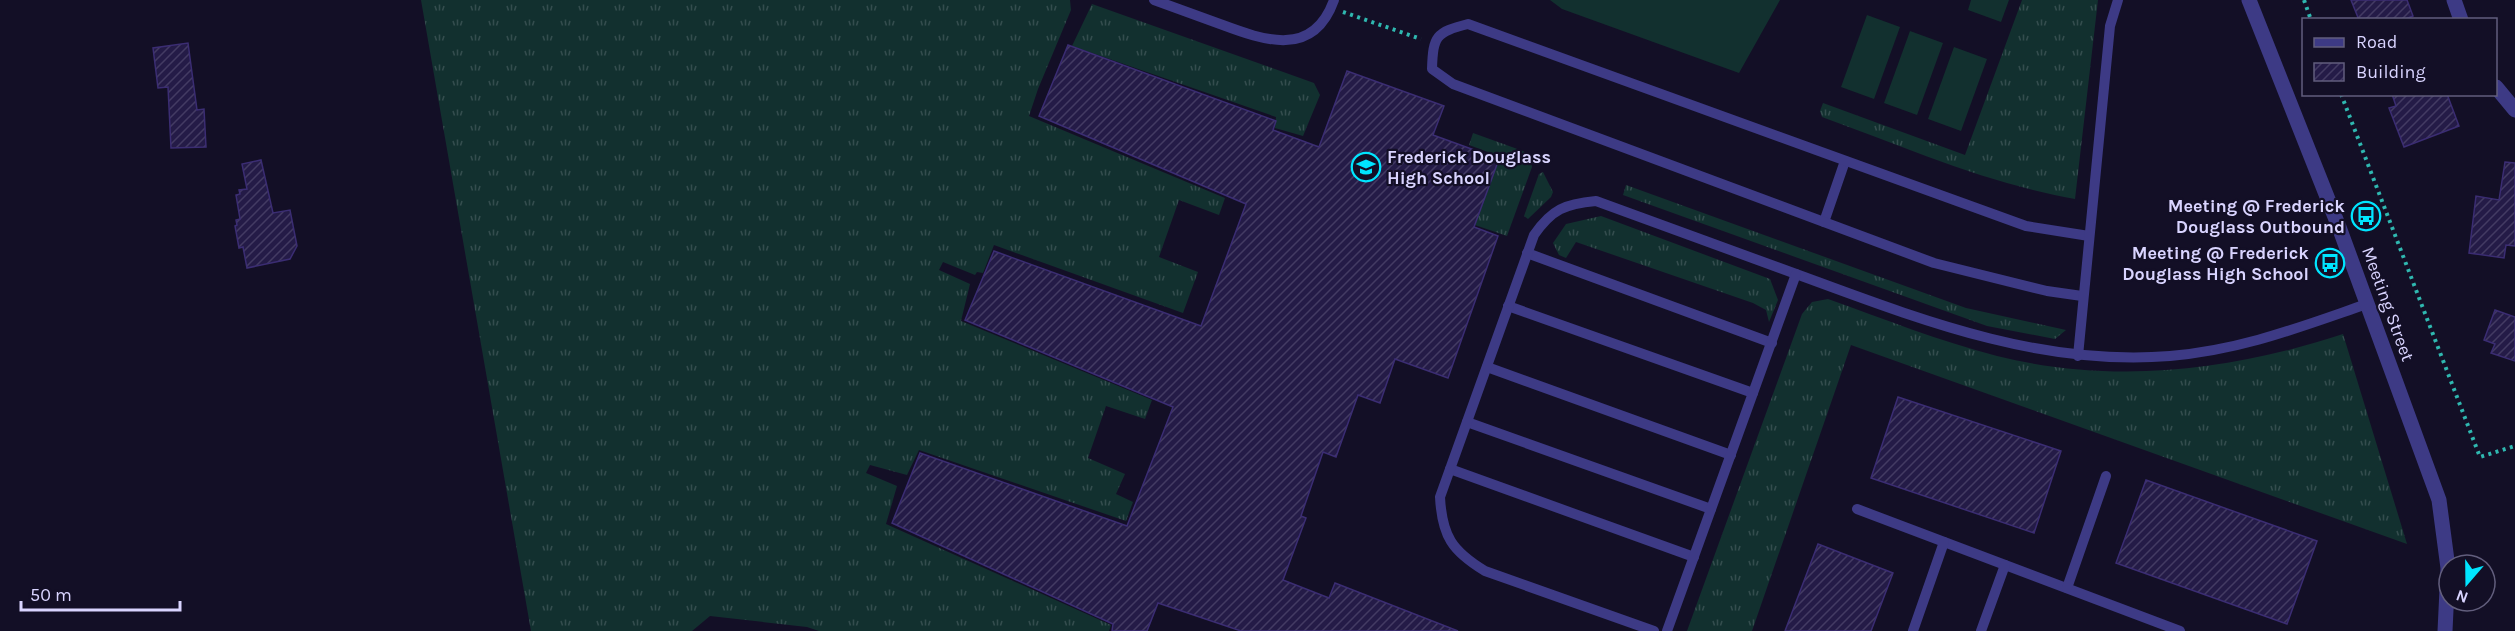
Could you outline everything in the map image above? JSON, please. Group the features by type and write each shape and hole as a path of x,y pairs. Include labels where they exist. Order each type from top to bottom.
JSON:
{"street":[{"name":"Meeting Street","path":"2249,0 2367,304 2439,500 2448,568 2445,631"},
{"path":"2454,0 2460,18"},
{"path":"2497,88 2515,110"}],"lane":[{"path":"1154,0 1270,41 1286,41 1306,36 1322,23 1332,4"},
{"path":"2078,356 2082,296 2110,27 2118,0"},
{"path":"2082,296 2047,291 1934,263 1453,84 1432,69 1432,44 1443,30 1468,24 2026,226 2089,236"},
{"path":"1824,222 1845,161"},
{"path":"1654,631 1485,572 1463,558 1447,537 1441,516 1440,497 1534,235 1547,216 1572,203 1596,201 1910,315 2004,344 2078,356 2124,358 2171,356 2248,345 2367,304"},
{"path":"1527,253 1772,343"},
{"path":"1667,631 1796,274"},
{"path":"1508,306 1753,393"},
{"path":"1487,367 1731,455"},
{"path":"1467,422 1711,509"},
{"path":"1450,469 1694,556"},
{"path":"2067,588 2106,476"},
{"path":"1857,509 2180,631"},
{"path":"1913,631 1944,542"},
{"path":"1981,631 2005,565"}],"path":[{"path":"2304,0 2310,18"},
{"path":"1332,4 1432,44"},
{"path":"2342,96 2480,457 2515,446"}],"green space":[{"path":"421,0 1070,0 1071,10 1029,116 1225,198 1219,215 1179,200 1159,257 1198,272 1183,313 994,245 983,273 977,272 975,275 943,262 939,270 970,284 961,321 1152,400 1145,419 1106,406 1088,458 1125,474 1116,494 1133,502 1126,521 919,450 907,475 870,465 866,473 897,486 886,524 1111,625 1109,631 819,631 807,627 710,616 692,631 531,631"},
{"path":"1550,0 1780,0 1739,73 1562,9"},
{"path":"1971,0 2009,0 2001,22 1968,10"},
{"path":"2022,0 2098,0 2075,199 2010,184 1979,174 1822,117 1820,111 1823,103 1965,155"},
{"path":"1092,4 1314,83 1320,95 1303,136 1275,128 1276,117 1072,46"},
{"path":"1867,15 1900,27 1874,99 1841,87"},
{"path":"1910,31 1943,43 1917,115 1884,103"},
{"path":"1954,47 1987,59 1961,131 1928,119"},
{"path":"1473,133 1523,151 1530,156 1532,167 1507,236 1475,225 1499,156 1469,145"},
{"path":"1543,172 1553,192 1551,197 1528,219 1524,216 1539,174"},
{"path":"1626,185 1966,308 2066,330 2055,339 1987,326 1623,195"},
{"path":"1601,216 1770,279 1778,300 1769,322 1766,310 1753,303 1576,242 1566,258 1559,255 1553,243 1566,224"},
{"path":"1828,299 1975,350 2041,365 2084,370 2128,372 2215,365 2301,347 2343,334 2407,544 1851,345 1752,631 1687,631 1802,314 1812,302"}],"building":[{"path":"2351,0 2407,0 2413,16 2408,18 2358,18"},
{"path":"188,43 197,110 204,109 206,147 171,148 168,87 158,88 153,48"},
{"name":"Frederick Douglass High School","path":"1068,45 1276,121 1273,130 1319,147 1347,71 1444,106 1433,135 1499,159 1474,227 1498,236 1448,378 1395,359 1380,403 1358,395 1336,457 1323,452 1301,516 1306,518 1283,580 1329,598 1335,583 1458,631 1241,631 1158,603 1147,631 1112,631 1113,624 892,523 920,453 1127,526 1173,407 965,320 994,251 1201,326 1246,204 1039,116"},
{"path":"2393,96 2448,96 2459,126 2404,147 2389,108 2396,106"},
{"path":"261,160 273,213 290,210 297,246 290,259 247,268 243,247 239,248 235,226 237,225 236,220 240,219 236,195 240,194 239,190 247,189 242,164"},
{"path":"2505,162 2515,163 2515,246 2506,245 2504,258 2469,253 2476,196 2499,200"},
{"path":"2495,310 2515,317 2515,361 2491,353 2495,344 2484,340"},
{"path":"1898,397 2061,451 2034,533 1871,478"},
{"path":"2146,480 2317,541 2287,624 2116,563"},
{"path":"1818,544 1893,573 1871,631 1785,631"}],"place":[{"name":"Frederick Douglass High School","path":"1366,167"},
{"name":"Meeting @ Frederick Douglass Outbound","path":"2366,216"},
{"name":"Meeting @ Frederick Douglass High School","path":"2330,263"}]}
